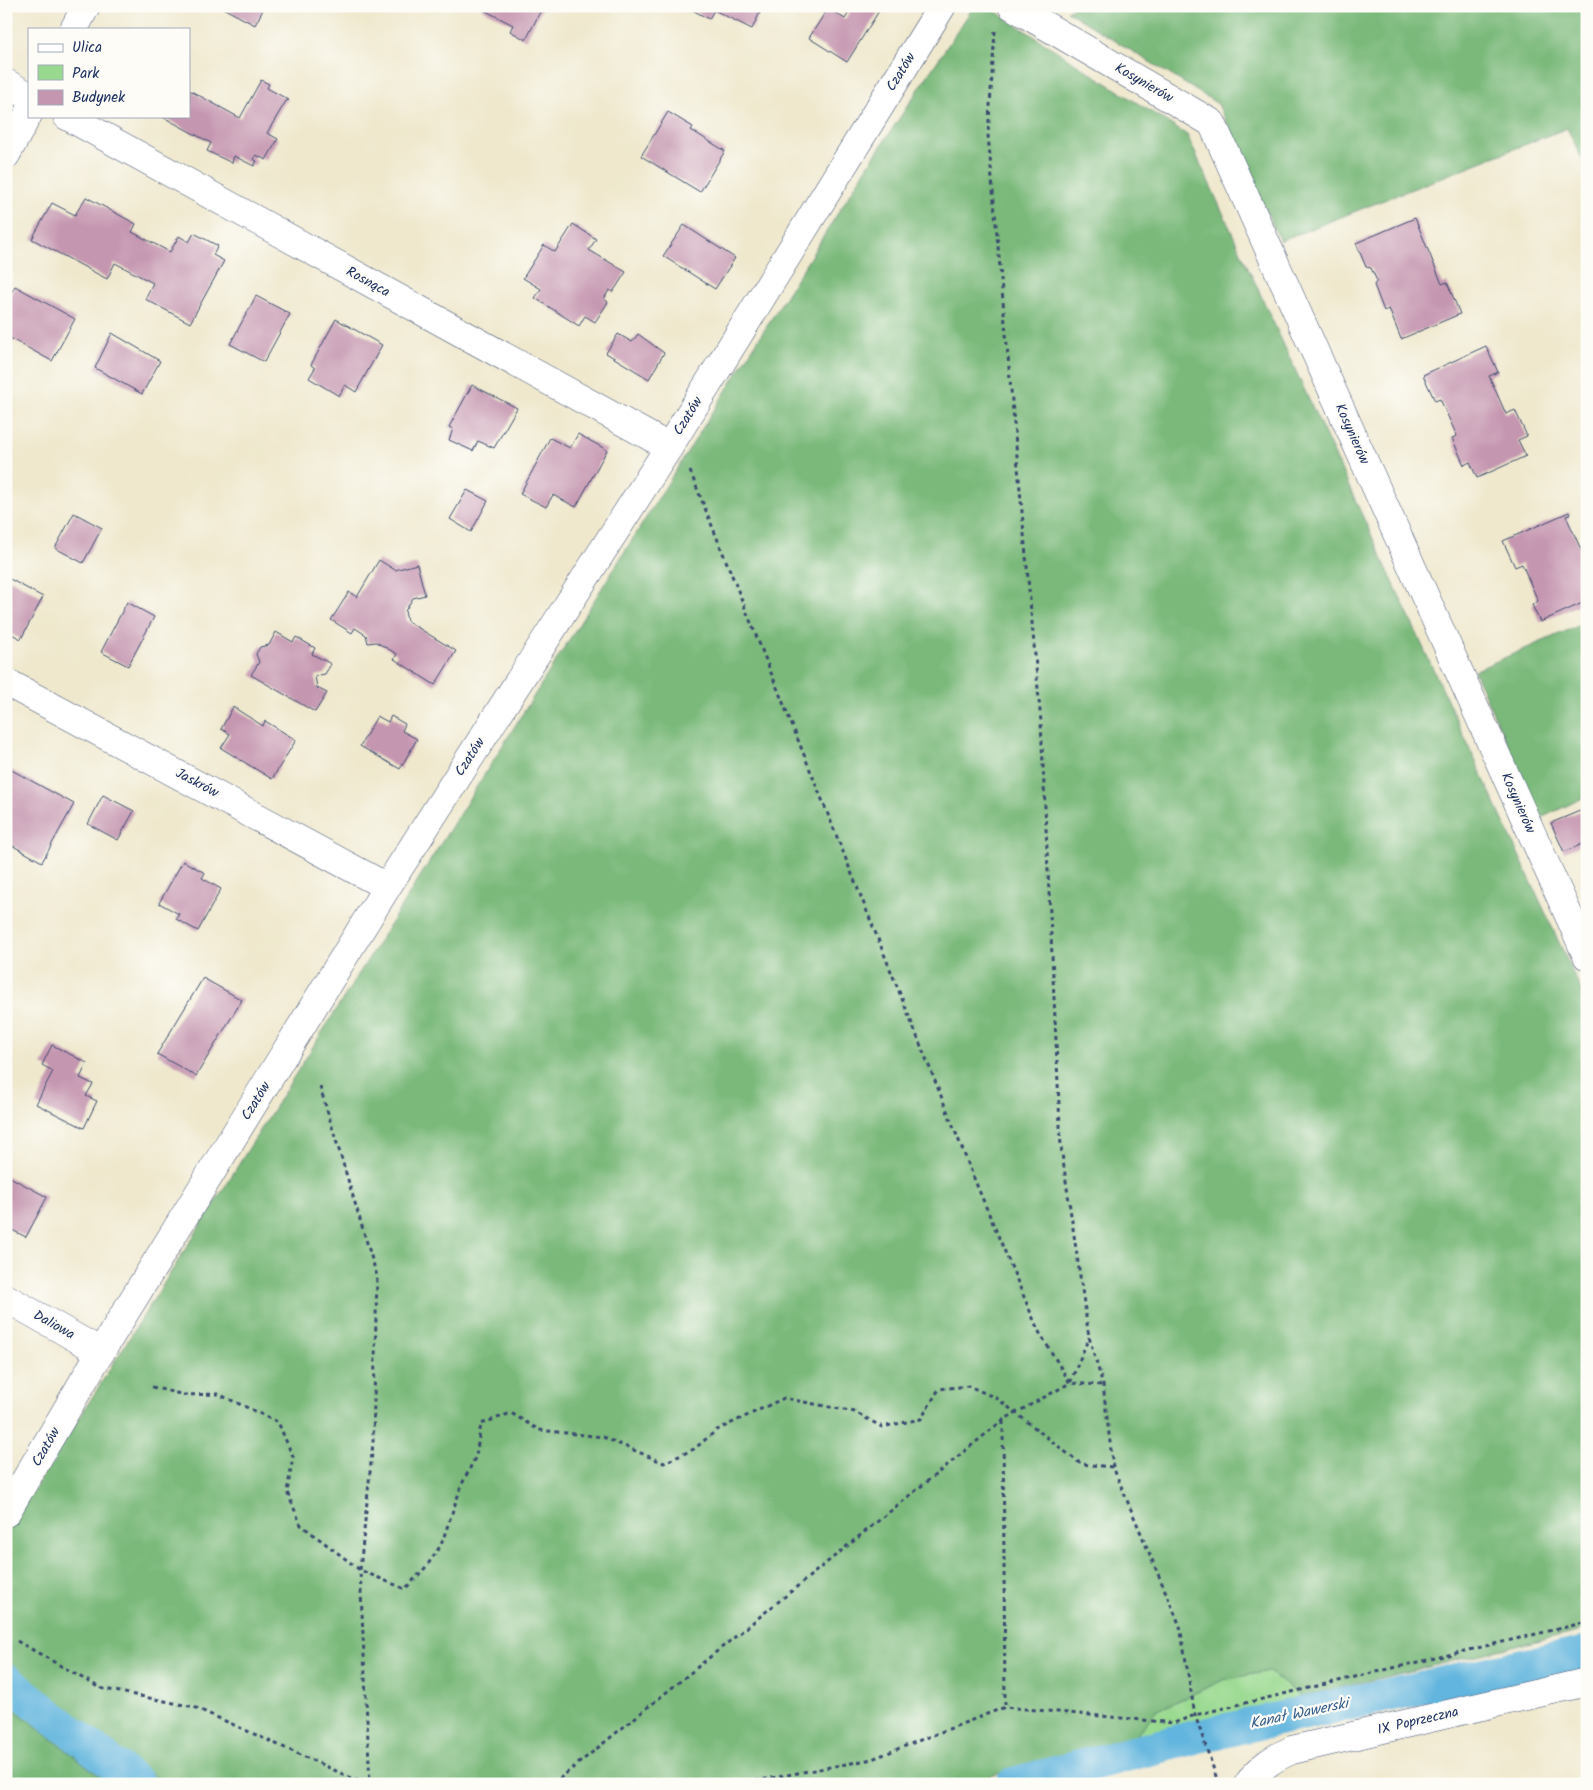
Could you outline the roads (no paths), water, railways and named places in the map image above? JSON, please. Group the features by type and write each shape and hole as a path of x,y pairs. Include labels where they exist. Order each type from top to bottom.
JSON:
{"street":[{"path":"75,28 86,6"},
{"name":"Czatów","path":"6,1513 102,1352 387,887 669,447 942,6"},
{"name":"Kosynierów","path":"1004,14 1212,123 1587,956"},
{"path":"6,83 28,95"},
{"path":"6,155 28,115"},
{"name":"Rosnąca","path":"70,118 669,447"},
{"name":"Jaskrów","path":"6,682 387,887"},
{"name":"Daliowa","path":"6,1298 102,1352"},
{"name":"IX Poprzeczna","path":"1252,1778 1273,1758 1292,1750 1587,1682"}],"waterway":[{"name":"Kanał Wawerski","path":"1013,1784 1199,1736 1587,1652"},
{"name":"Kanał Wawerski","path":"6,1680 138,1784"}]}
